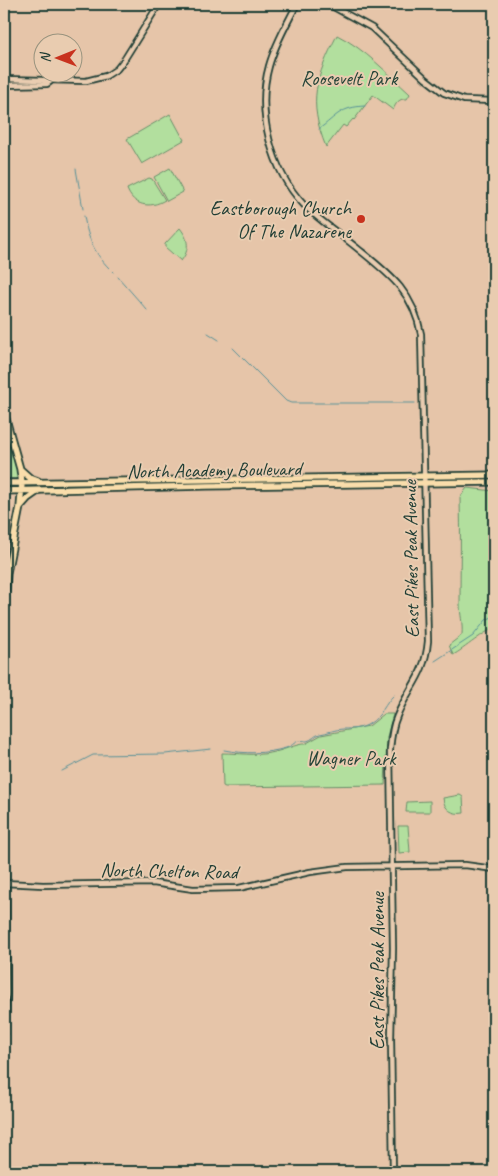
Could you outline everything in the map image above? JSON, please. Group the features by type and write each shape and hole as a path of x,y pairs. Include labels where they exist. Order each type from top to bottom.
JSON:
{"highway":[{"path":"4,412 20,470 20,507 7,573 4,614"},
{"path":"20,470 30,478 40,482"},
{"name":"North Academy Boulevard","path":"4,483 494,475"},
{"name":"North Academy Boulevard","path":"4,491 494,482"},
{"path":"20,507 27,499 40,490"}],"main road":[{"path":"82,80 94,80 112,73 124,60 159,4"},
{"name":"East Pikes Peak Avenue","path":"297,4 274,50 267,76 264,108 271,145 280,168 303,204 394,278 411,302 417,316 421,334 428,641 426,657 420,673 399,710 391,737 393,1172"},
{"path":"328,4 368,24 426,79 446,94 464,100 494,101"},
{"path":"4,79 32,79"},
{"path":"4,85 47,84 50,82"},
{"path":"4,788 6,993 4,1032"},
{"name":"North Chelton Road","path":"4,884 153,883 198,889 239,888 320,870 347,867 465,865 494,869"}],"green space":[{"name":"Roosevelt Park","path":"337,35 366,54 410,94 407,99 402,99 398,102 393,110 373,95 354,120 346,127 343,125 326,147 317,116 316,90 319,77"},
{"path":"170,114 184,140 142,164 127,139"},
{"path":"170,168 183,192 167,201 154,177"},
{"path":"149,178 152,179 165,200 148,205 138,202 130,195 127,189"},
{"path":"180,228 187,240 186,253 181,261 165,247 165,244"},
{"path":"4,422 19,471 19,479 4,478"},
{"path":"467,488 494,491 494,629 486,632 453,655 449,645 462,635 460,604 460,497"},
{"name":"Wagner Park","path":"384,714 393,714 387,737 385,785 223,786 222,753 258,754 274,752 305,744 321,735 369,726"},
{"path":"460,795 463,797 464,813 456,813 447,809 443,798"},
{"path":"430,801 430,812 406,812 407,802"},
{"path":"398,826 408,826 410,852 399,853"}],"waterway":[{"path":"319,129 344,110 365,106"},
{"path":"76,169 83,209"},
{"path":"84,216 93,247 113,272"},
{"path":"118,277 147,310"},
{"path":"208,333 219,340"},
{"path":"233,348 286,401 291,403 415,403"},
{"path":"492,488 494,502"},
{"path":"435,661 473,636 486,620 494,616"},
{"path":"224,750 247,753 270,751 288,747 296,742 307,741 320,734 363,727 377,717 394,695"},
{"path":"62,771 93,755 165,754 211,749"}],"place":[{"name":"Eastborough Church Of The Nazarene","path":"361,219"}]}
